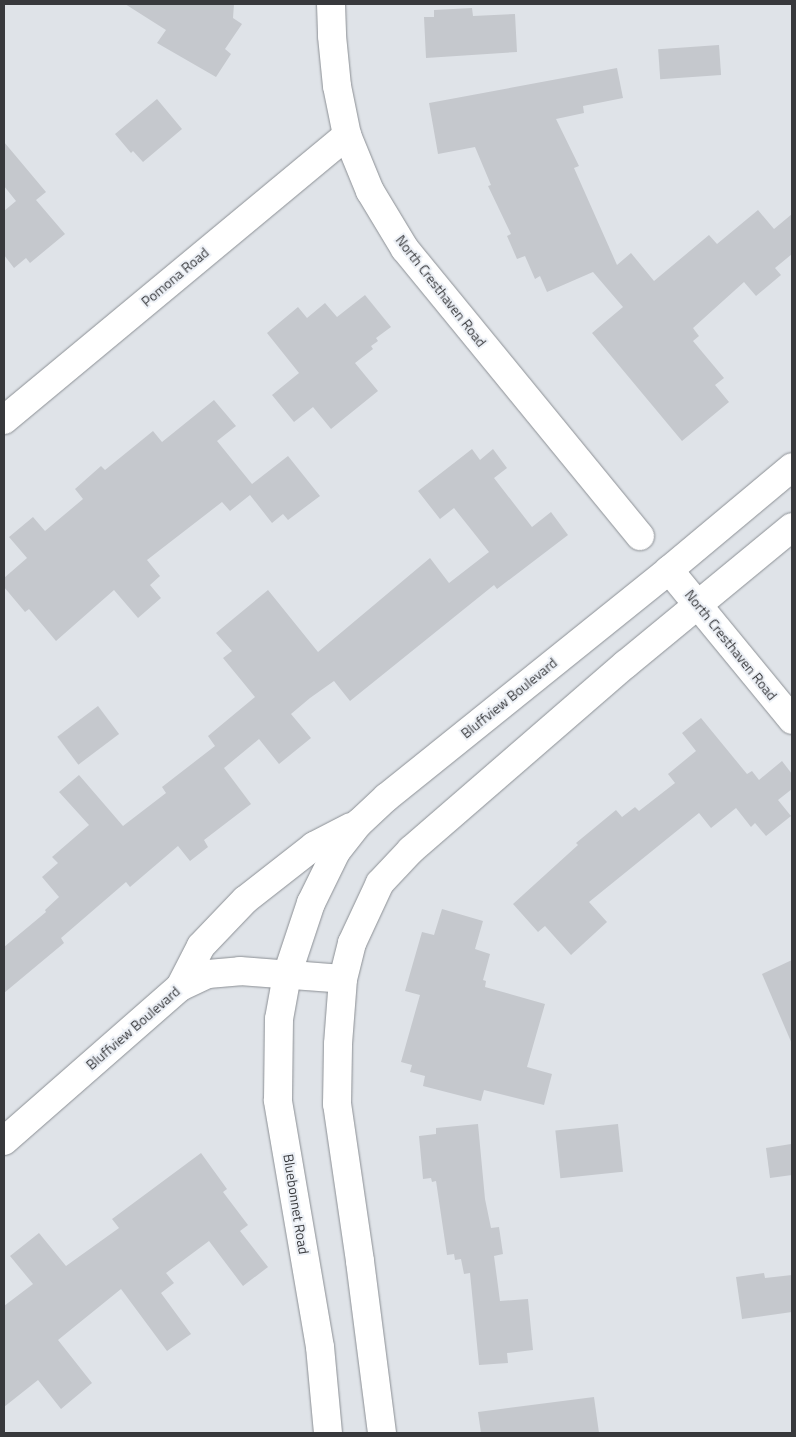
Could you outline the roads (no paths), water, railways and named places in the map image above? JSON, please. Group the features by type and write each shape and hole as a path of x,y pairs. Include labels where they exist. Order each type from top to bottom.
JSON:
{"main road":[{"name":"North Cresthaven Road","path":"332,4 332,36 337,86 347,135 370,191 405,249 640,536"},
{"name":"Pomona Road","path":"4,420 347,135"},
{"name":"Bluffview Boulevard","path":"287,975 312,903 336,852 359,823 387,797 669,570 792,467"},
{"path":"382,1433 360,1261 337,1104 338,1044 343,979 352,943 380,883 411,850 626,664 792,528"},
{"name":"North Cresthaven Road","path":"669,570 792,720"},
{"path":"180,987 201,946 245,900 314,846 359,823"},
{"name":"Bluffview Boulevard","path":"4,1140 180,987 208,974 240,971 343,979"},
{"name":"Bluebonnet Road","path":"287,975 279,1019 278,1100 320,1347 328,1433"}]}
